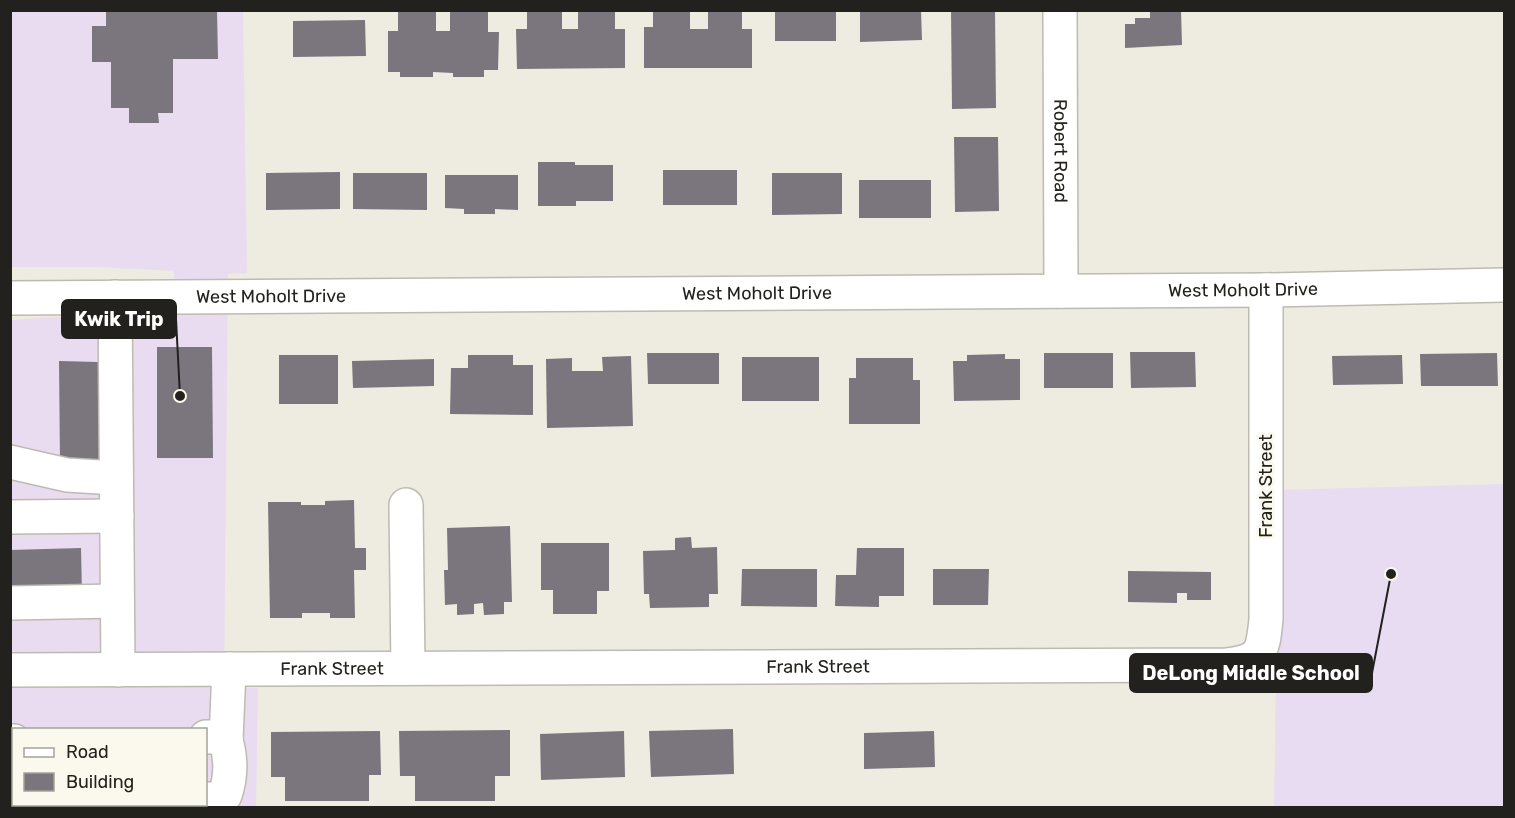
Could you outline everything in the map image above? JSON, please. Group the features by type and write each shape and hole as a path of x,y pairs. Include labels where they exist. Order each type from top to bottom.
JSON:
{"street":[{"name":"Robert Road","path":"1060,10 1061,291"},
{"name":"West Moholt Drive","path":"10,298 1266,290 1504,285"},
{"name":"Frank Street","path":"10,670 1227,666 1246,663 1258,655 1264,640 1266,619 1266,290"},
{"path":"115,297 118,670"},
{"path":"10,462 67,475 116,478"},
{"path":"406,505 408,668"},
{"path":"10,517 117,516"},
{"path":"10,603 117,601"},
{"path":"207,800 225,795 229,783 229,751 216,739 229,669"},
{"path":"29,806 54,806"}],"shaded area":[{"path":"11,11 243,11 247,273 228,274 224,687 258,688 256,807 11,807 11,320 174,309 174,271 98,267 11,267"},
{"path":"1504,484 1504,807 1274,808 1279,490"}],"building":[{"path":"106,10 217,10 218,59 173,59 173,113 158,113 159,123 129,123 129,108 111,108 111,62 92,62 92,26 106,26"},
{"path":"398,10 436,10 436,31 450,31 450,10 488,10 488,32 499,32 498,70 484,70 484,77 453,77 453,73 433,72 433,77 400,77 400,72 388,72 388,31 398,31"},
{"path":"527,10 562,10 562,29 578,29 578,10 615,10 615,29 625,29 625,68 517,69 516,29 527,29"},
{"path":"653,10 690,10 690,29 708,29 708,10 742,10 742,29 752,29 752,68 644,68 644,27 653,27"},
{"path":"775,10 836,10 836,41 775,41"},
{"path":"860,10 921,10 922,40 860,42"},
{"path":"951,10 995,10 996,108 952,109"},
{"path":"1150,10 1181,10 1182,45 1125,48 1125,24 1135,24 1135,18 1150,18"},
{"path":"365,20 366,56 293,57 293,21"},
{"path":"954,137 998,137 999,211 955,212"},
{"path":"538,162 613,165 613,201 576,201 576,206 538,206"},
{"path":"663,170 737,170 737,205 663,205"},
{"path":"340,172 340,209 266,210 266,173"},
{"path":"353,173 427,173 427,210 353,209"},
{"path":"772,173 842,173 842,214 772,215"},
{"path":"445,175 518,175 518,210 495,209 495,214 464,214 464,209 445,208"},
{"path":"859,180 931,180 931,218 859,218"},
{"path":"157,347 212,347 213,458 157,458"},
{"path":"1130,352 1195,352 1196,387 1131,388"},
{"path":"647,353 719,353 719,384 648,384"},
{"path":"1044,353 1113,353 1113,388 1044,388"},
{"path":"1497,353 1498,386 1421,386 1420,354"},
{"path":"1005,354 1005,359 1020,359 1020,400 954,401 953,361 967,361 967,355"},
{"path":"279,355 338,355 338,404 279,404"},
{"path":"468,355 513,355 513,365 533,365 533,415 450,414 451,368 468,368"},
{"path":"1402,355 1403,384 1333,385 1332,356"},
{"path":"631,356 633,426 547,428 546,359 572,358 572,371 603,371 602,357"},
{"path":"742,357 819,357 819,401 742,401"},
{"path":"856,358 913,358 913,380 920,380 920,424 849,424 849,378 856,378"},
{"path":"434,359 434,386 353,388 352,361"},
{"path":"59,361 98,362 101,462 60,464"},
{"path":"354,500 355,548 366,548 366,570 354,570 355,618 330,618 330,613 302,613 302,618 270,618 268,502 325,505 325,501"},
{"path":"510,526 512,602 504,602 504,614 484,615 483,603 474,604 474,614 457,615 457,604 445,605 444,570 448,570 447,528"},
{"path":"691,537 692,548 717,547 718,594 709,594 709,607 650,608 649,594 644,594 643,551 675,550 675,538"},
{"path":"541,543 609,543 609,591 597,591 597,614 553,614 553,590 541,590"},
{"path":"81,548 82,595 10,596 10,550"},
{"path":"857,548 904,548 904,596 879,596 879,607 835,606 836,575 856,575"},
{"path":"742,569 817,569 817,607 741,606"},
{"path":"933,569 989,569 988,605 933,605"},
{"path":"1128,571 1211,572 1211,600 1187,600 1187,593 1177,593 1177,603 1128,602"},
{"path":"733,729 734,774 651,777 649,731"},
{"path":"510,730 510,776 495,776 495,801 415,801 415,776 400,776 399,731"},
{"path":"380,731 381,775 369,775 369,801 285,801 285,777 271,777 271,732"},
{"path":"624,731 625,777 541,780 540,734"},
{"path":"934,731 935,767 864,769 864,733"}],"place":[{"name":"Kwik Trip","path":"180,396"},
{"name":"DeLong Middle School","path":"1391,574"}]}
